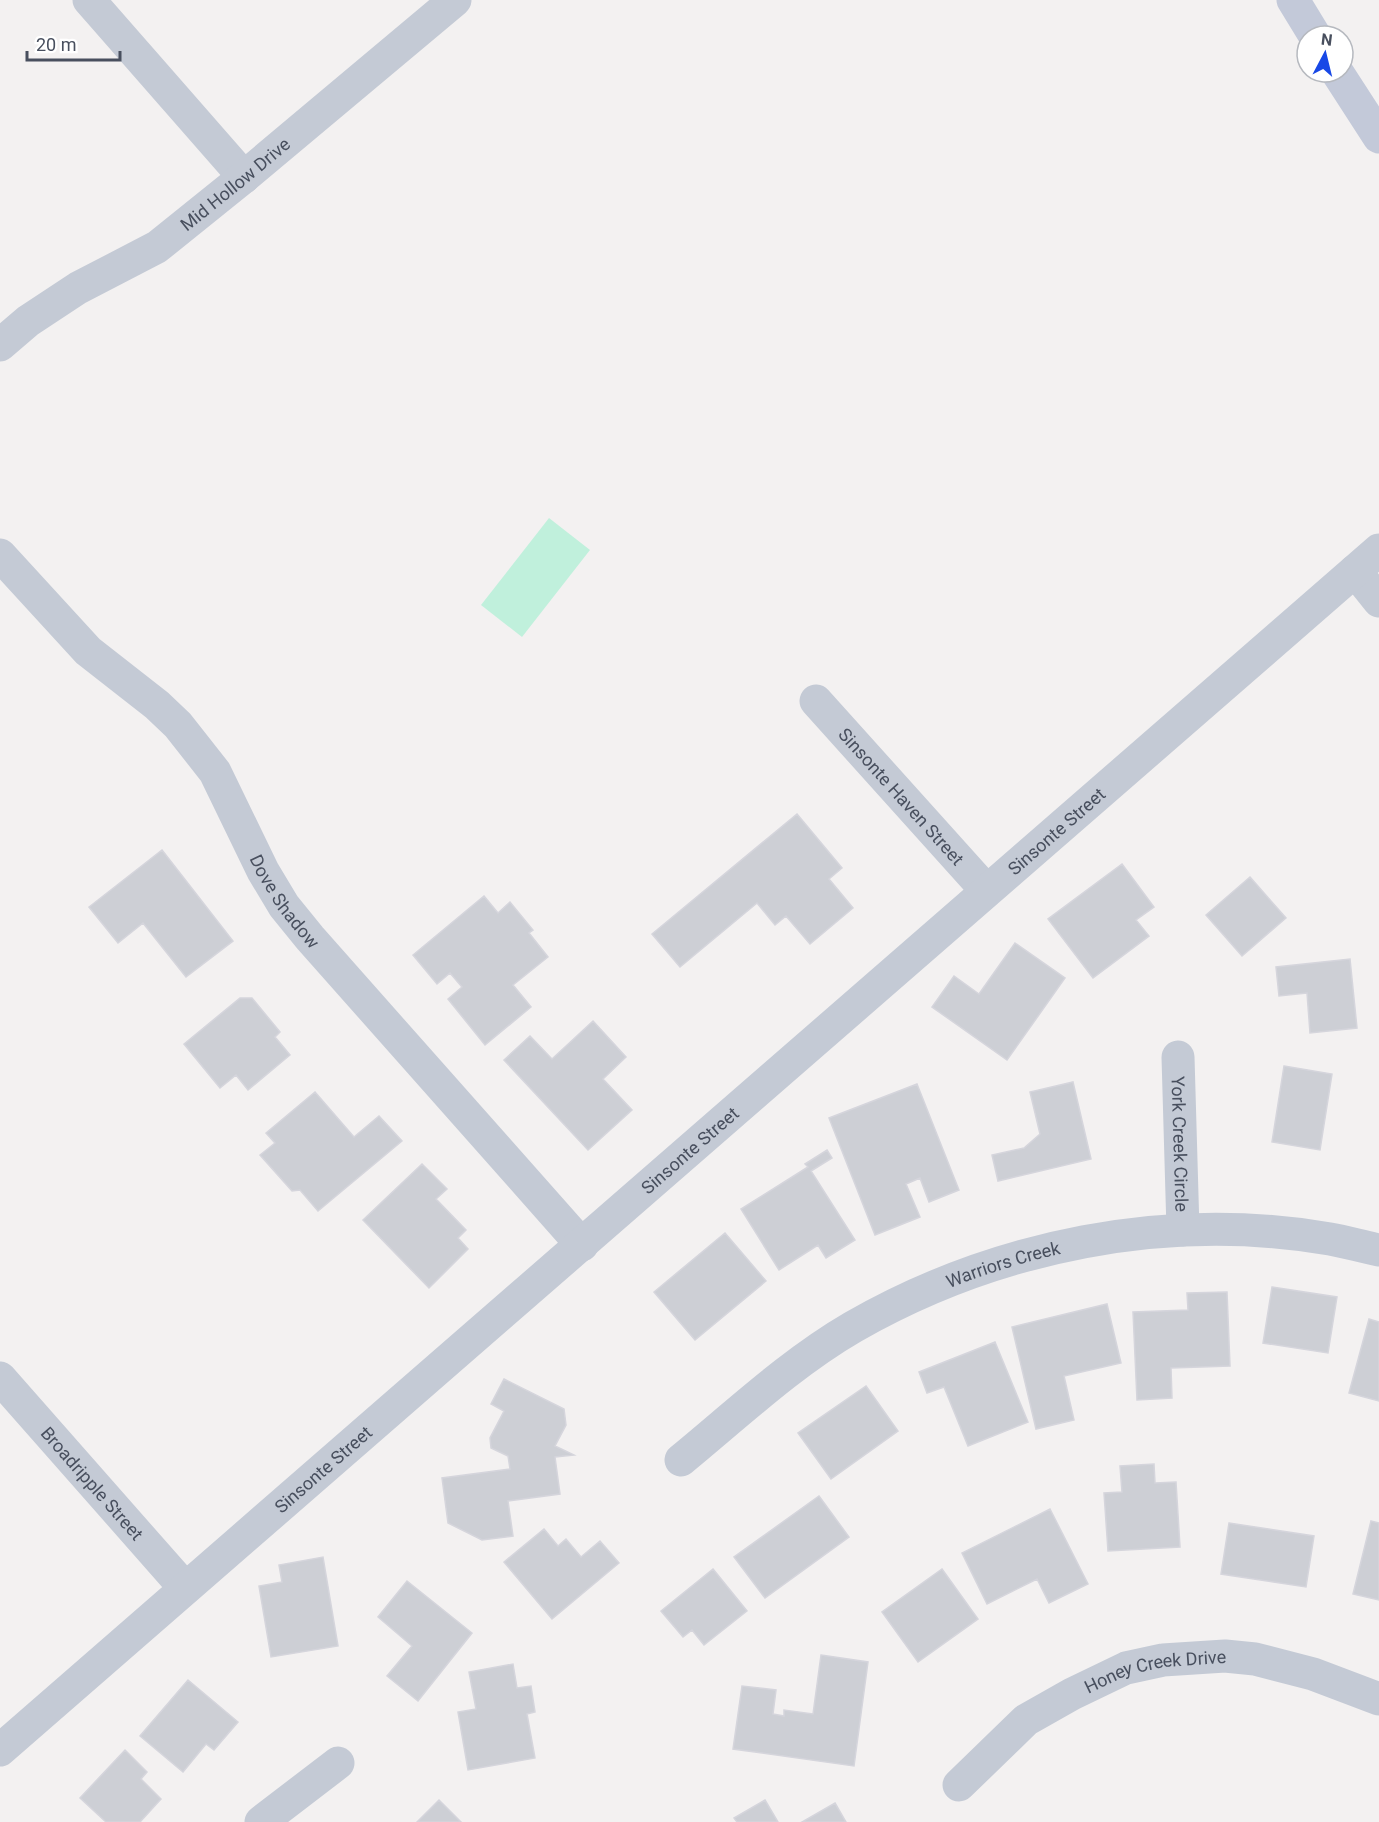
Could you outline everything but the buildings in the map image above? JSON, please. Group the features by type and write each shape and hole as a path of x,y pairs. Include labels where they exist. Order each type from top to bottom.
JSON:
{"main road":[{"path":"1293,0 1308,24"},
{"path":"1345,84 1379,137"}],"street":[{"path":"89,0 244,177"},
{"name":"Mid Hollow Drive","path":"0,345 28,321 78,288 157,247 455,0"},
{"name":"Sinsonte Street","path":"0,1750 1379,549"},
{"name":"Dove Shadow","path":"0,555 88,651 157,705 178,725 215,772 262,871 284,906 582,1245"},
{"path":"1355,571 1379,601"},
{"name":"Sinsonte Haven Street","path":"816,700 986,890"},
{"name":"York Creek Circle","path":"1178,1057 1183,1230"},
{"name":"Warriors Creek","path":"681,1461 793,1368 852,1328 915,1295 981,1269 1038,1252 1110,1237 1183,1230 1257,1231 1330,1239 1379,1250"},
{"name":"Broadripple Street","path":"0,1378 185,1588"},
{"name":"Honey Creek Drive","path":"959,1785 1026,1720 1072,1694 1126,1668 1163,1660 1225,1656 1255,1659 1313,1674 1379,1700"},
{"path":"261,1822 338,1763"}],"green space":[{"path":"549,518 590,550 522,637 481,605"}]}
